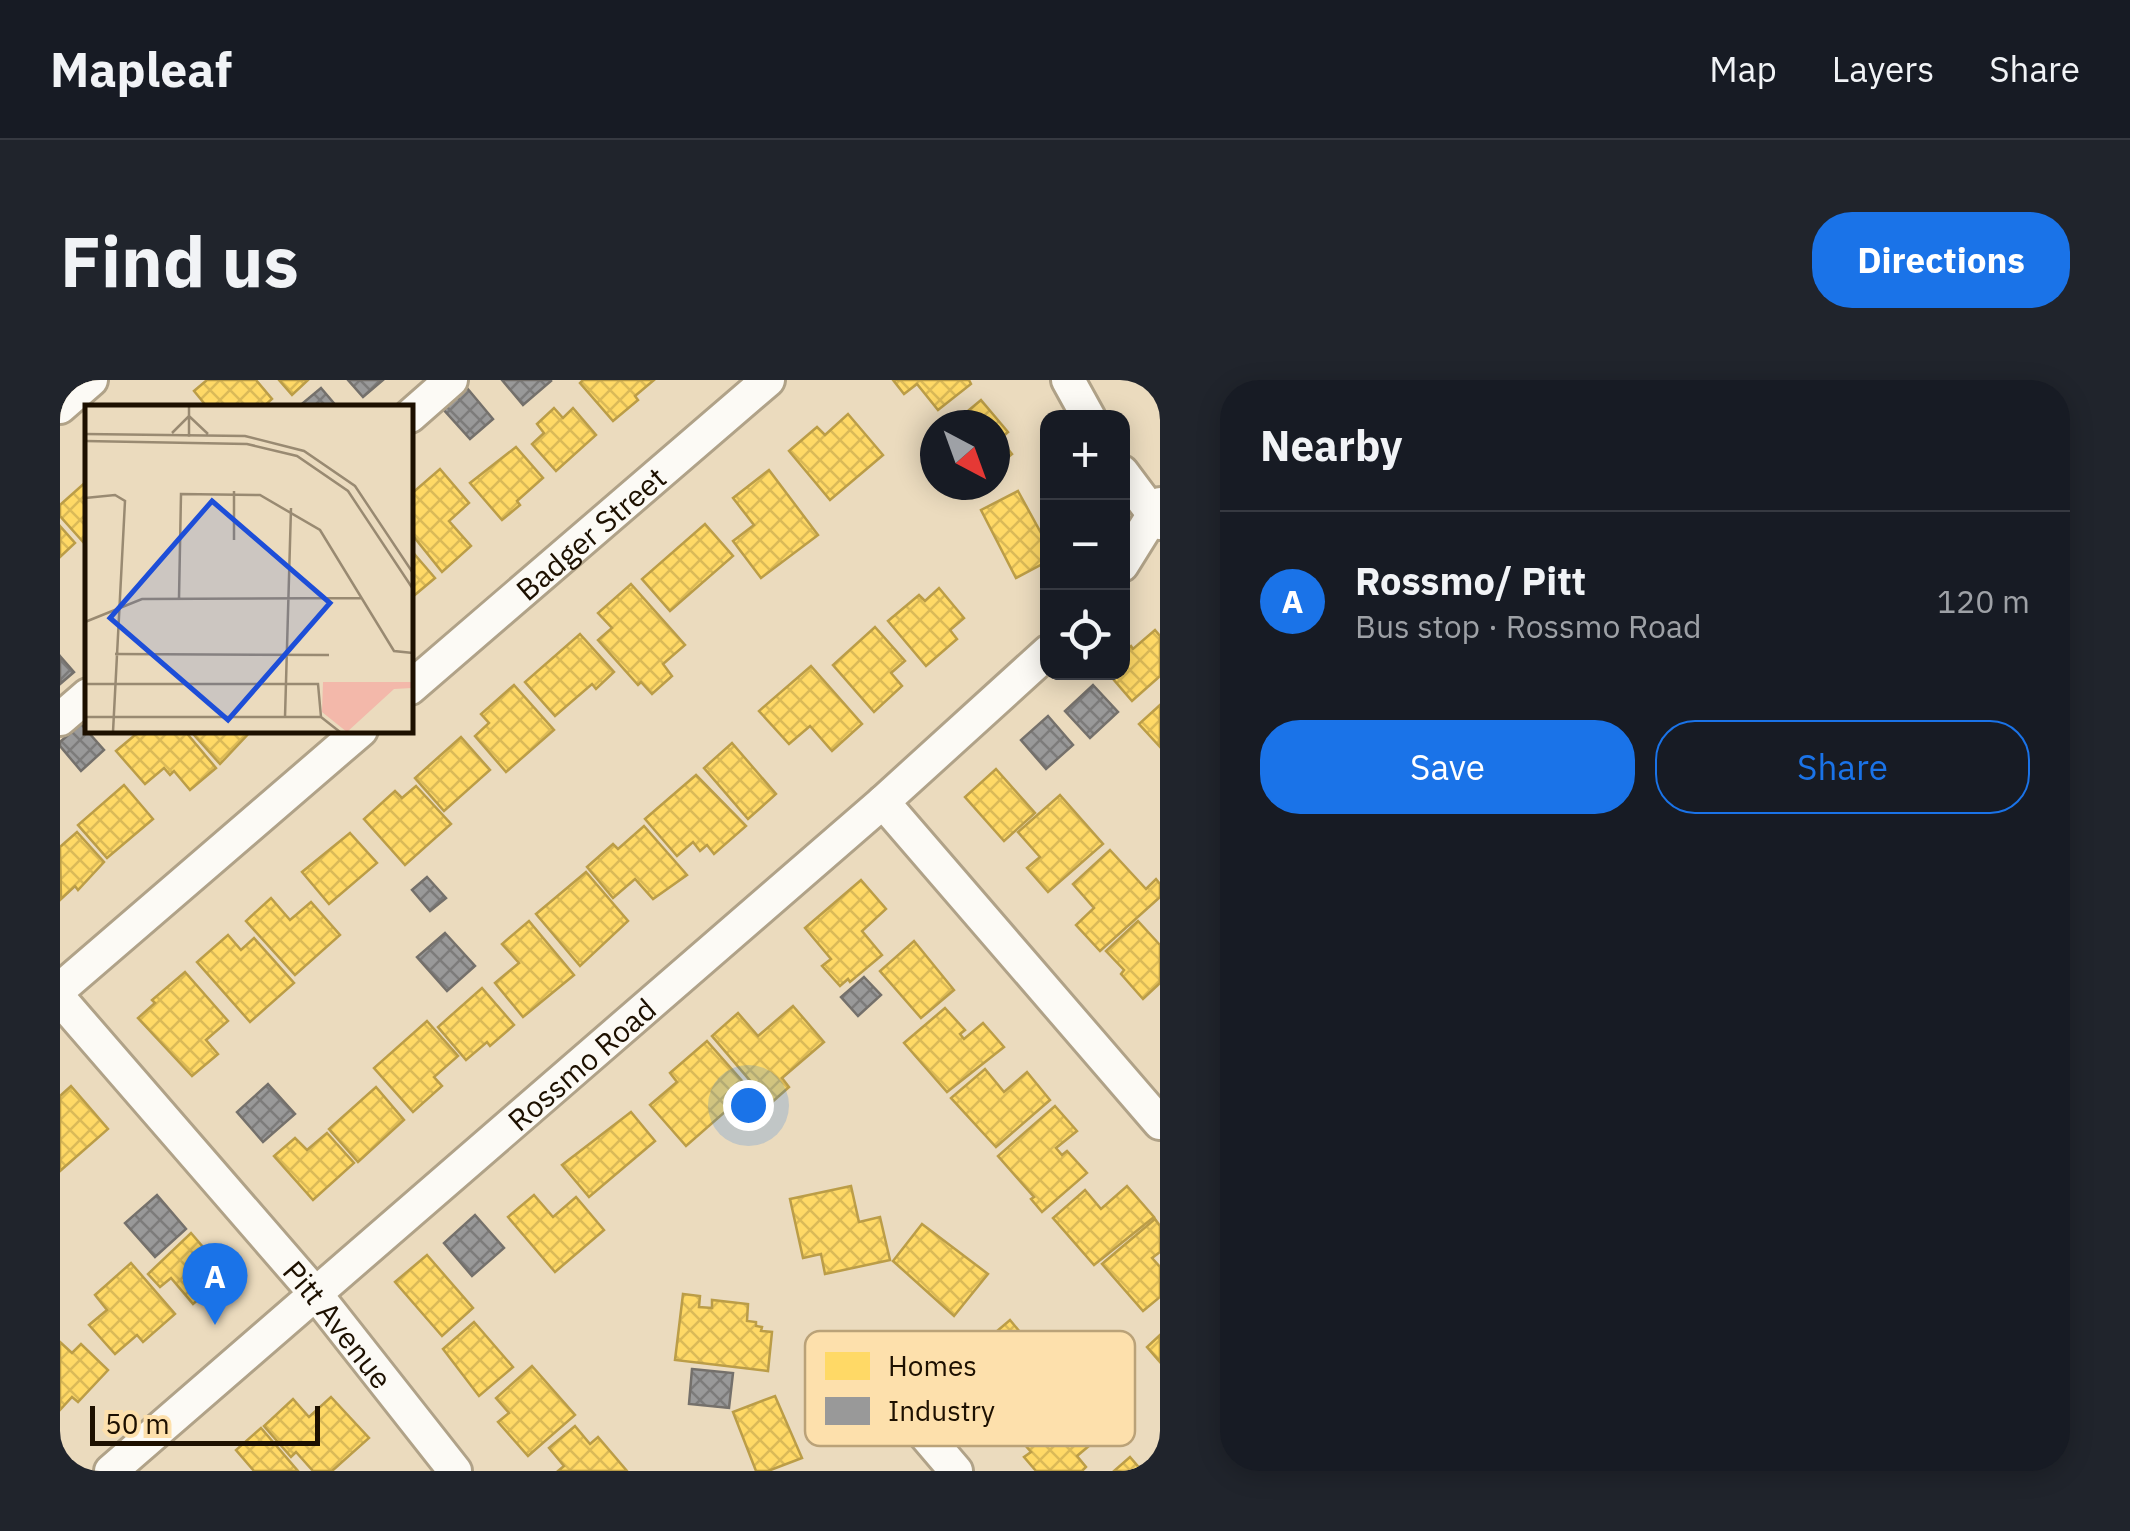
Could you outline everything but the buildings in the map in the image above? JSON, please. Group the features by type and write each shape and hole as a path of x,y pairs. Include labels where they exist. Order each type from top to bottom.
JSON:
{"street":[{"path":"61,403 91,380"},
{"path":"412,414 451,380"},
{"name":"Badger Street","path":"412,686 768,380"},
{"path":"1068,380 1085,410"},
{"path":"1130,481 1158,514 1130,556"},
{"name":"Rossmo Road","path":"111,1471 883,802 1040,659"},
{"path":"60,718 85,697"},
{"path":"60,989 359,732"},
{"path":"883,802 1160,1124"},
{"name":"Pitt Avenue","path":"60,998 314,1292 455,1471"},
{"path":"935,1446 956,1471"}],"place":[{"name":"Rossmo/ Pitt","path":"215,1325"}]}
